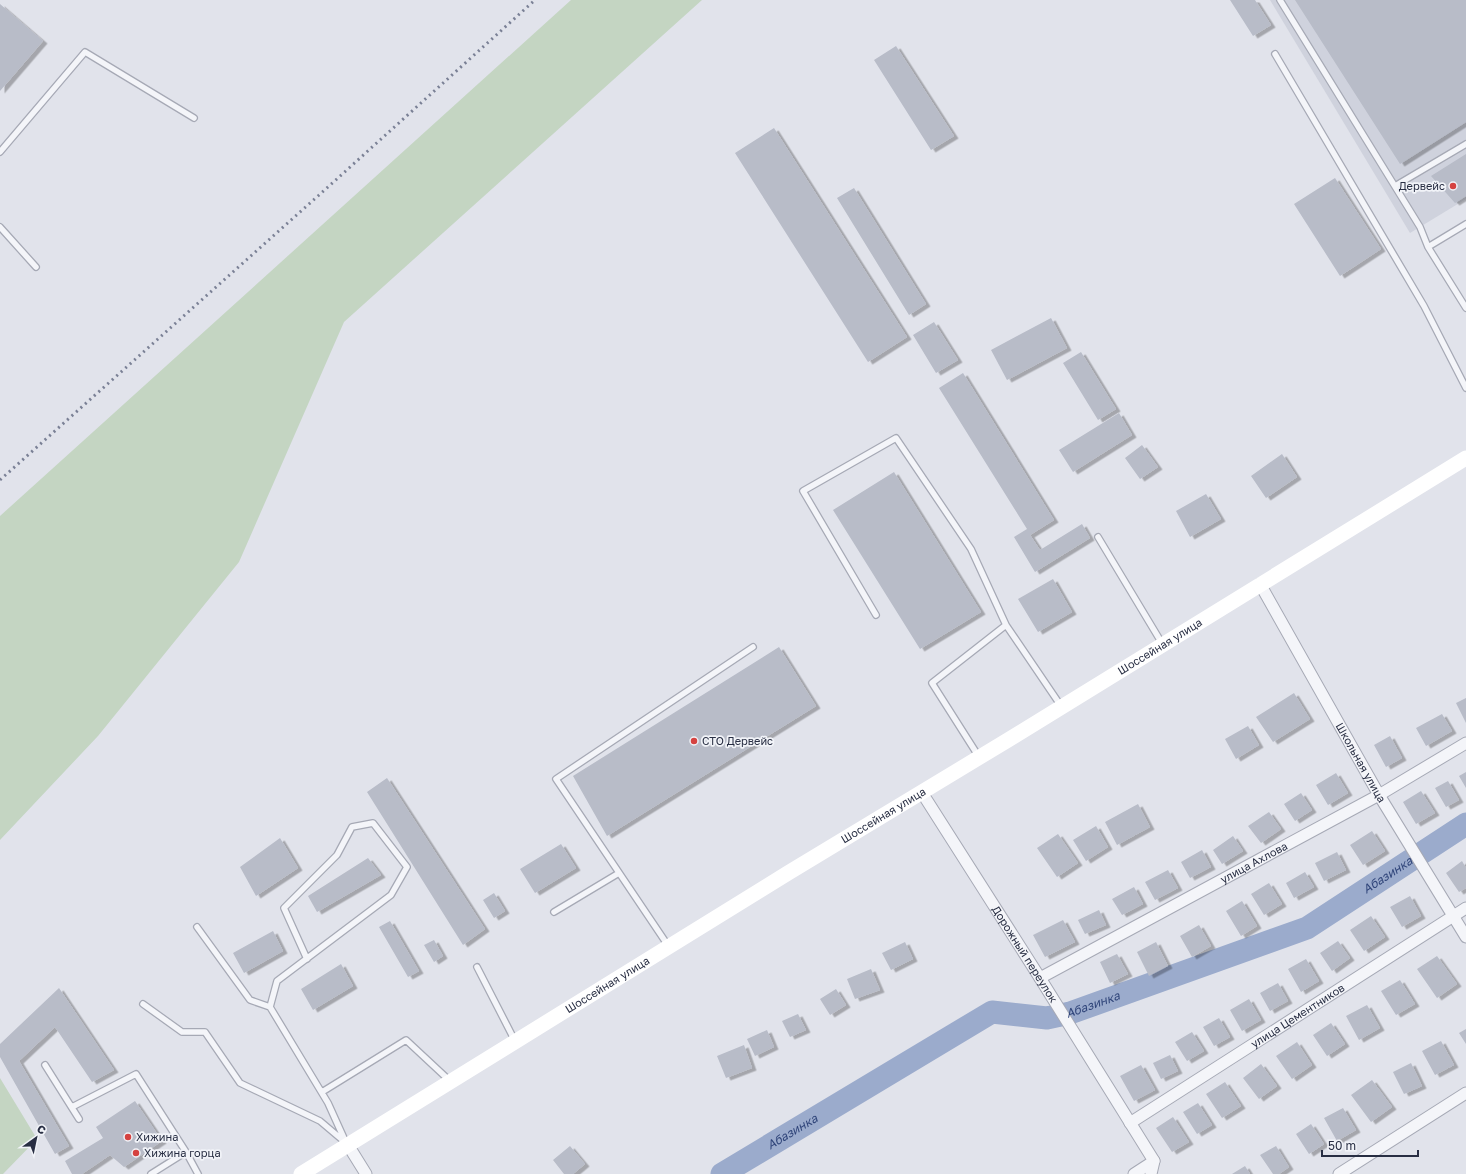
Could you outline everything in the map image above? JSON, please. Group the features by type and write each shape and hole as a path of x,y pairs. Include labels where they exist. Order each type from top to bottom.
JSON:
{"main road":[{"name":"Шоссейная улица","path":"1262,587 1466,458"},
{"name":"Шоссейная улица","path":"311,1174 451,1081 669,947 979,757 1466,466"},
{"name":"Шоссейная улица","path":"301,1174 516,1052 926,799 1164,647"}],"street":[{"name":"Школьная улица","path":"1262,587 1379,795 1466,937"},
{"name":"улица Ахлова","path":"1040,978 1379,795 1466,743"},
{"name":"Дорожный переулок","path":"926,799 1154,1161"},
{"name":"улица Цементников","path":"1130,1123 1466,908"},
{"path":"1339,1174 1466,1094"},
{"path":"349,1148 366,1174"},
{"path":"1134,1174 1154,1161"},
{"path":"1151,1174 1154,1161"}],"lane":[{"path":"1280,0 1420,227 1428,247 1466,308"},
{"path":"0,152 85,52 194,118"},
{"path":"1275,54 1416,293 1466,388"},
{"path":"1395,186 1466,144"},
{"path":"1428,247 1466,224"},
{"path":"0,227 36,267"},
{"path":"1459,375 1466,371"},
{"path":"876,615 803,491 896,438 971,550 1006,625 1062,707"},
{"path":"1098,537 1164,647"},
{"path":"979,757 932,683 1006,625"},
{"path":"669,947 556,779 753,647"},
{"path":"270,1008 277,981 307,959 391,895 407,866 373,823 352,827 337,855 284,908 307,959"},
{"path":"554,912 619,873"},
{"path":"197,927 250,1000 270,1008 322,1092 349,1148"},
{"path":"477,966 515,1042"},
{"path":"143,1004 182,1032 205,1032 240,1083 320,1122 349,1148"},
{"path":"322,1092 406,1040 451,1081"},
{"path":"45,1065 79,1120"},
{"path":"72,1107 136,1074 186,1152 198,1174"},
{"path":"151,1174 186,1152"}],"shaded area":[{"path":"1270,0 1466,0 1466,199 1410,233"}],"green space":[{"path":"571,0 702,0 344,322 239,562 98,736 0,840 0,516"},
{"path":"0,1078 37,1139 3,1174 0,1174"}],"building":[{"path":"1230,0 1255,0 1271,25 1253,36"},
{"path":"1295,0 1466,0 1466,122 1400,164"},
{"path":"0,4 43,41 0,91"},
{"path":"896,46 954,136 931,150 874,60"},
{"path":"774,128 907,337 868,362 735,153"},
{"name":"Дервейс","path":"1466,154 1466,196 1455,203 1431,176"},
{"path":"1335,178 1381,249 1340,276 1294,204"},
{"path":"854,188 926,304 909,315 837,198"},
{"path":"1051,318 1067,348 1007,380 991,350"},
{"path":"934,322 958,360 936,373 913,335"},
{"path":"1081,352 1116,409 1098,420 1063,363"},
{"path":"963,373 1054,520 1030,535 1040,550 1082,524 1090,538 1035,572 1014,537 1027,529 939,388"},
{"path":"1119,413 1132,435 1073,472 1059,450"},
{"path":"1142,445 1158,467 1140,479 1125,458"},
{"path":"1282,454 1297,477 1266,498 1251,476"},
{"path":"894,472 981,612 920,649 833,510"},
{"path":"1206,494 1221,519 1190,537 1176,511"},
{"path":"1053,579 1072,612 1038,632 1018,599"},
{"name":"СТО Дервейс","path":"779,647 816,706 607,836 573,776"},
{"path":"1294,693 1310,719 1273,742 1256,717"},
{"path":"1466,698 1466,723 1456,703"},
{"path":"1442,714 1452,731 1426,746 1416,728"},
{"path":"1248,726 1259,745 1236,759 1225,739"},
{"path":"1390,736 1402,758 1386,767 1374,745"},
{"path":"1466,772 1466,788 1459,776"},
{"path":"1336,773 1348,793 1328,805 1316,785"},
{"path":"387,778 485,929 463,945 367,792"},
{"path":"1448,781 1459,800 1446,807 1435,788"},
{"path":"1421,791 1435,813 1416,824 1403,802"},
{"path":"1301,793 1312,810 1295,821 1284,804"},
{"path":"1138,804 1150,827 1117,845 1105,822"},
{"path":"1269,812 1281,829 1261,843 1248,826"},
{"path":"1096,826 1108,847 1086,861 1073,840"},
{"path":"1372,831 1385,851 1363,865 1350,845"},
{"path":"1058,834 1078,863 1057,877 1037,848"},
{"path":"1233,836 1243,851 1222,864 1213,850"},
{"path":"280,838 298,868 256,896 240,867"},
{"path":"561,844 576,868 535,893 520,869"},
{"path":"1202,850 1211,867 1190,878 1181,862"},
{"path":"1337,852 1346,870 1324,881 1315,863"},
{"path":"368,858 381,875 317,912 308,896"},
{"path":"1462,861 1466,868 1466,888 1459,892 1446,873"},
{"path":"1168,870 1178,888 1155,900 1145,882"},
{"path":"1305,872 1314,887 1294,898 1286,883"},
{"path":"1269,883 1282,904 1264,915 1251,894"},
{"path":"1134,887 1143,904 1122,915 1112,899"},
{"path":"494,893 505,911 494,918 483,900"},
{"path":"1410,896 1421,916 1402,927 1390,907"},
{"path":"1242,901 1257,926 1241,936 1226,911"},
{"path":"1099,910 1106,925 1085,934 1078,920"},
{"path":"1371,916 1385,937 1364,951 1350,930"},
{"path":"1063,920 1075,942 1045,957 1033,935"},
{"path":"390,921 419,971 408,977 379,927"},
{"path":"1199,925 1211,946 1192,957 1180,936"},
{"path":"273,931 283,951 244,973 233,953"},
{"path":"434,940 443,956 434,962 424,945"},
{"path":"1338,941 1350,958 1332,971 1320,953"},
{"path":"905,942 913,959 891,970 882,953"},
{"path":"1156,942 1168,966 1149,976 1137,952"},
{"path":"1117,954 1128,974 1110,983 1100,962"},
{"path":"1437,956 1457,984 1437,998 1417,969"},
{"path":"1306,959 1319,981 1301,992 1288,969"},
{"path":"341,964 353,986 313,1010 301,989"},
{"path":"871,969 880,990 855,999 847,979"},
{"path":"1400,980 1415,1004 1396,1015 1381,991"},
{"path":"1278,983 1288,1001 1270,1011 1260,993"},
{"path":"59,988 114,1070 92,1082 55,1027 19,1061 69,1146 55,1154 0,1057 0,1044"},
{"path":"836,989 846,1005 830,1015 820,999"},
{"path":"1249,999 1261,1020 1242,1031 1230,1010"},
{"path":"1367,1005 1380,1028 1359,1040 1346,1016"},
{"path":"798,1014 806,1030 790,1037 782,1021"},
{"path":"1219,1018 1230,1037 1214,1046 1203,1027"},
{"path":"1331,1023 1345,1044 1327,1056 1313,1035"},
{"path":"1466,1029 1466,1044 1459,1033"},
{"path":"767,1030 774,1047 755,1056 747,1039"},
{"path":"1192,1032 1204,1051 1187,1061 1175,1042"},
{"path":"1441,1041 1454,1065 1435,1075 1422,1051"},
{"path":"1297,1042 1312,1065 1292,1079 1276,1056"},
{"path":"744,1045 752,1068 726,1078 717,1056"},
{"path":"1170,1055 1178,1071 1161,1079 1153,1063"},
{"path":"1411,1063 1422,1086 1404,1094 1393,1072"},
{"path":"1261,1064 1277,1086 1259,1099 1243,1078"},
{"path":"1141,1065 1155,1090 1134,1101 1120,1076"},
{"path":"1372,1080 1392,1107 1371,1122 1351,1095"},
{"path":"1225,1082 1241,1106 1222,1118 1206,1094"},
{"path":"135,1101 162,1141 124,1167 110,1155 82,1174 72,1174 65,1161 103,1138 96,1127"},
{"path":"1198,1103 1212,1125 1197,1134 1183,1112"},
{"path":"1343,1108 1356,1130 1337,1141 1324,1118"},
{"path":"1173,1117 1189,1142 1172,1152 1156,1128"},
{"path":"1311,1124 1324,1144 1309,1154 1296,1134"},
{"path":"570,1146 585,1164 573,1174 564,1174 553,1160"},
{"path":"1276,1146 1289,1167 1279,1174 1273,1174 1260,1155"},
{"path":"1245,1166 1250,1174 1232,1174"}],"waterway":[{"name":"Абазинка","path":"722,1174 992,1012 1047,1018 1070,1013 1307,928 1466,824"}],"railway":[{"path":"0,480 535,0"}],"place":[{"name":"Дервейс","path":"1453,186"},
{"name":"СТО Дервейс","path":"694,741"},
{"name":"Хижина","path":"128,1137"},
{"name":"Хижина горца","path":"136,1153"}]}
